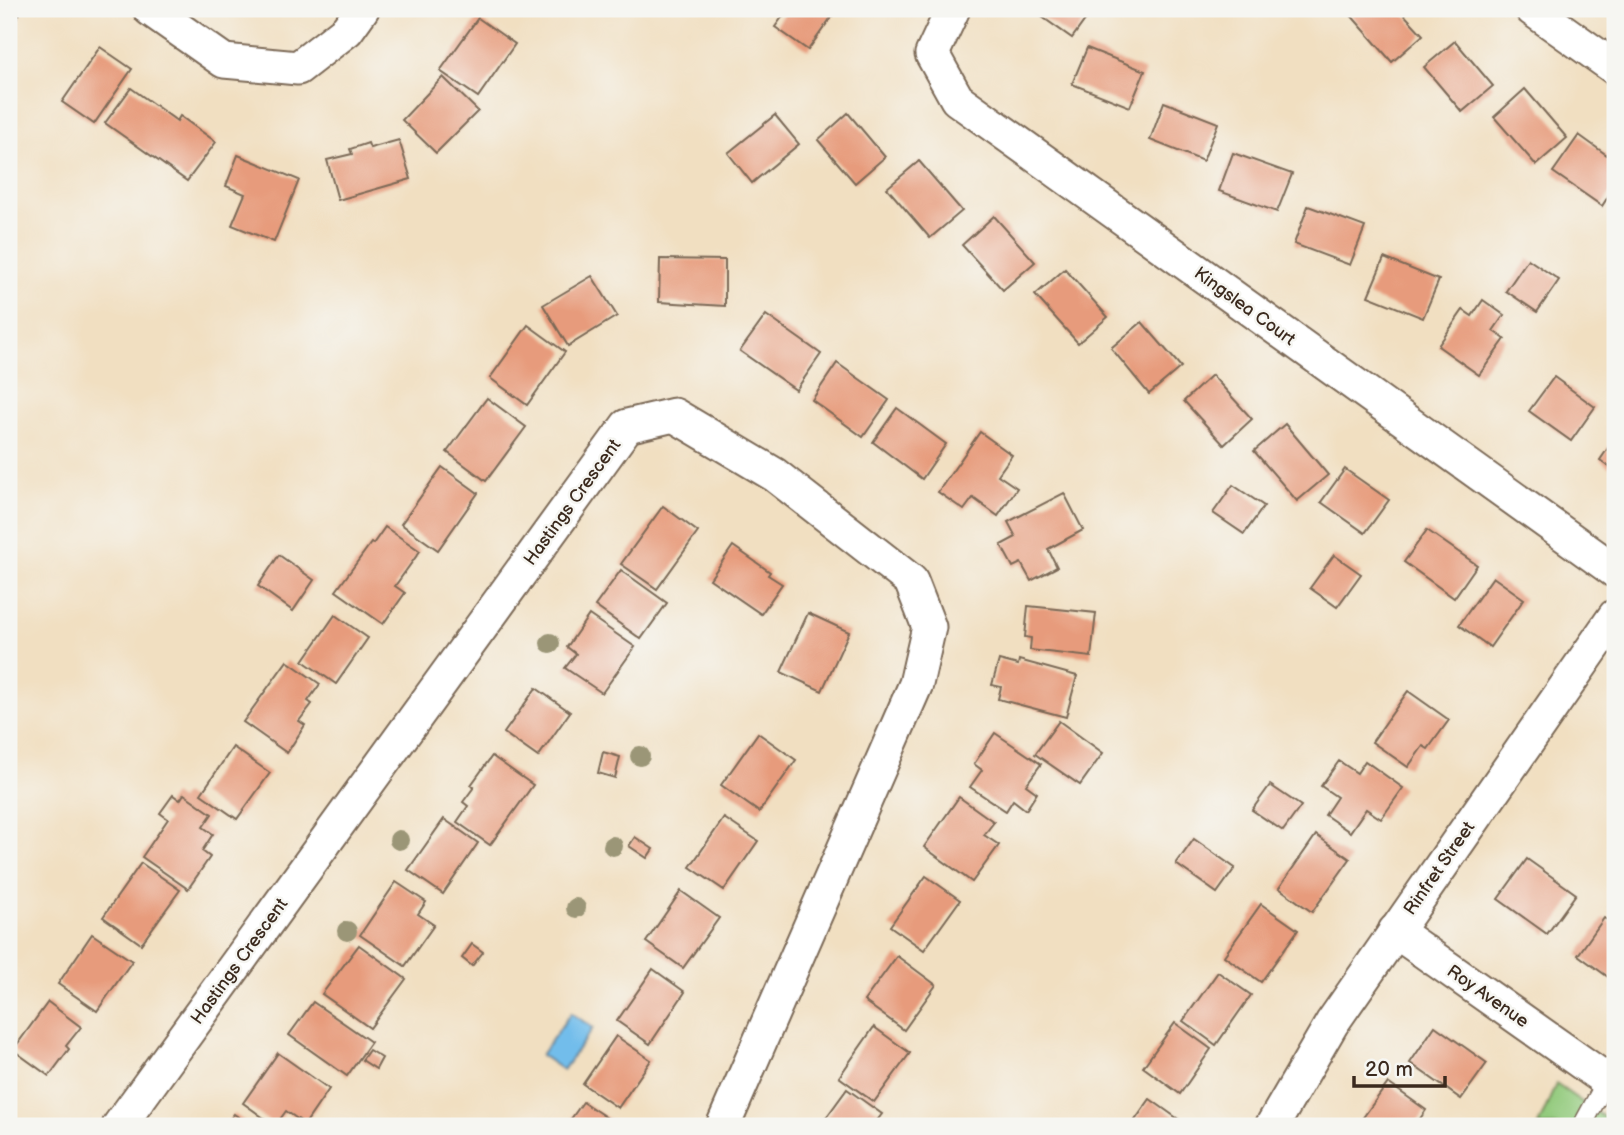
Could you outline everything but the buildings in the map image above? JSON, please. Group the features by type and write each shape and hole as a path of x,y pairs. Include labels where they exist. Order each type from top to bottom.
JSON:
{"street":[{"path":"150,9 224,61 298,68 346,30 362,9"},
{"name":"Kingslea Court","path":"953,9 932,54 957,99 1615,572"},
{"path":"1532,9 1615,68"},
{"name":"Hastings Crescent","path":"119,1126 627,426 674,415 775,475 911,581 929,626 916,684 723,1126"},
{"name":"Rinfret Street","path":"1272,1126 1332,1023 1615,616"},
{"name":"Roy Avenue","path":"1395,931 1611,1083"}],"lane":[{"path":"1582,1126 1611,1083"}],"path":[{"path":"9,24 22,9"}],"green space":[{"path":"1556,1084 1615,1125 1615,1126 1538,1126"}],"water":[{"path":"571,1013 593,1028 563,1070 541,1055"}]}
